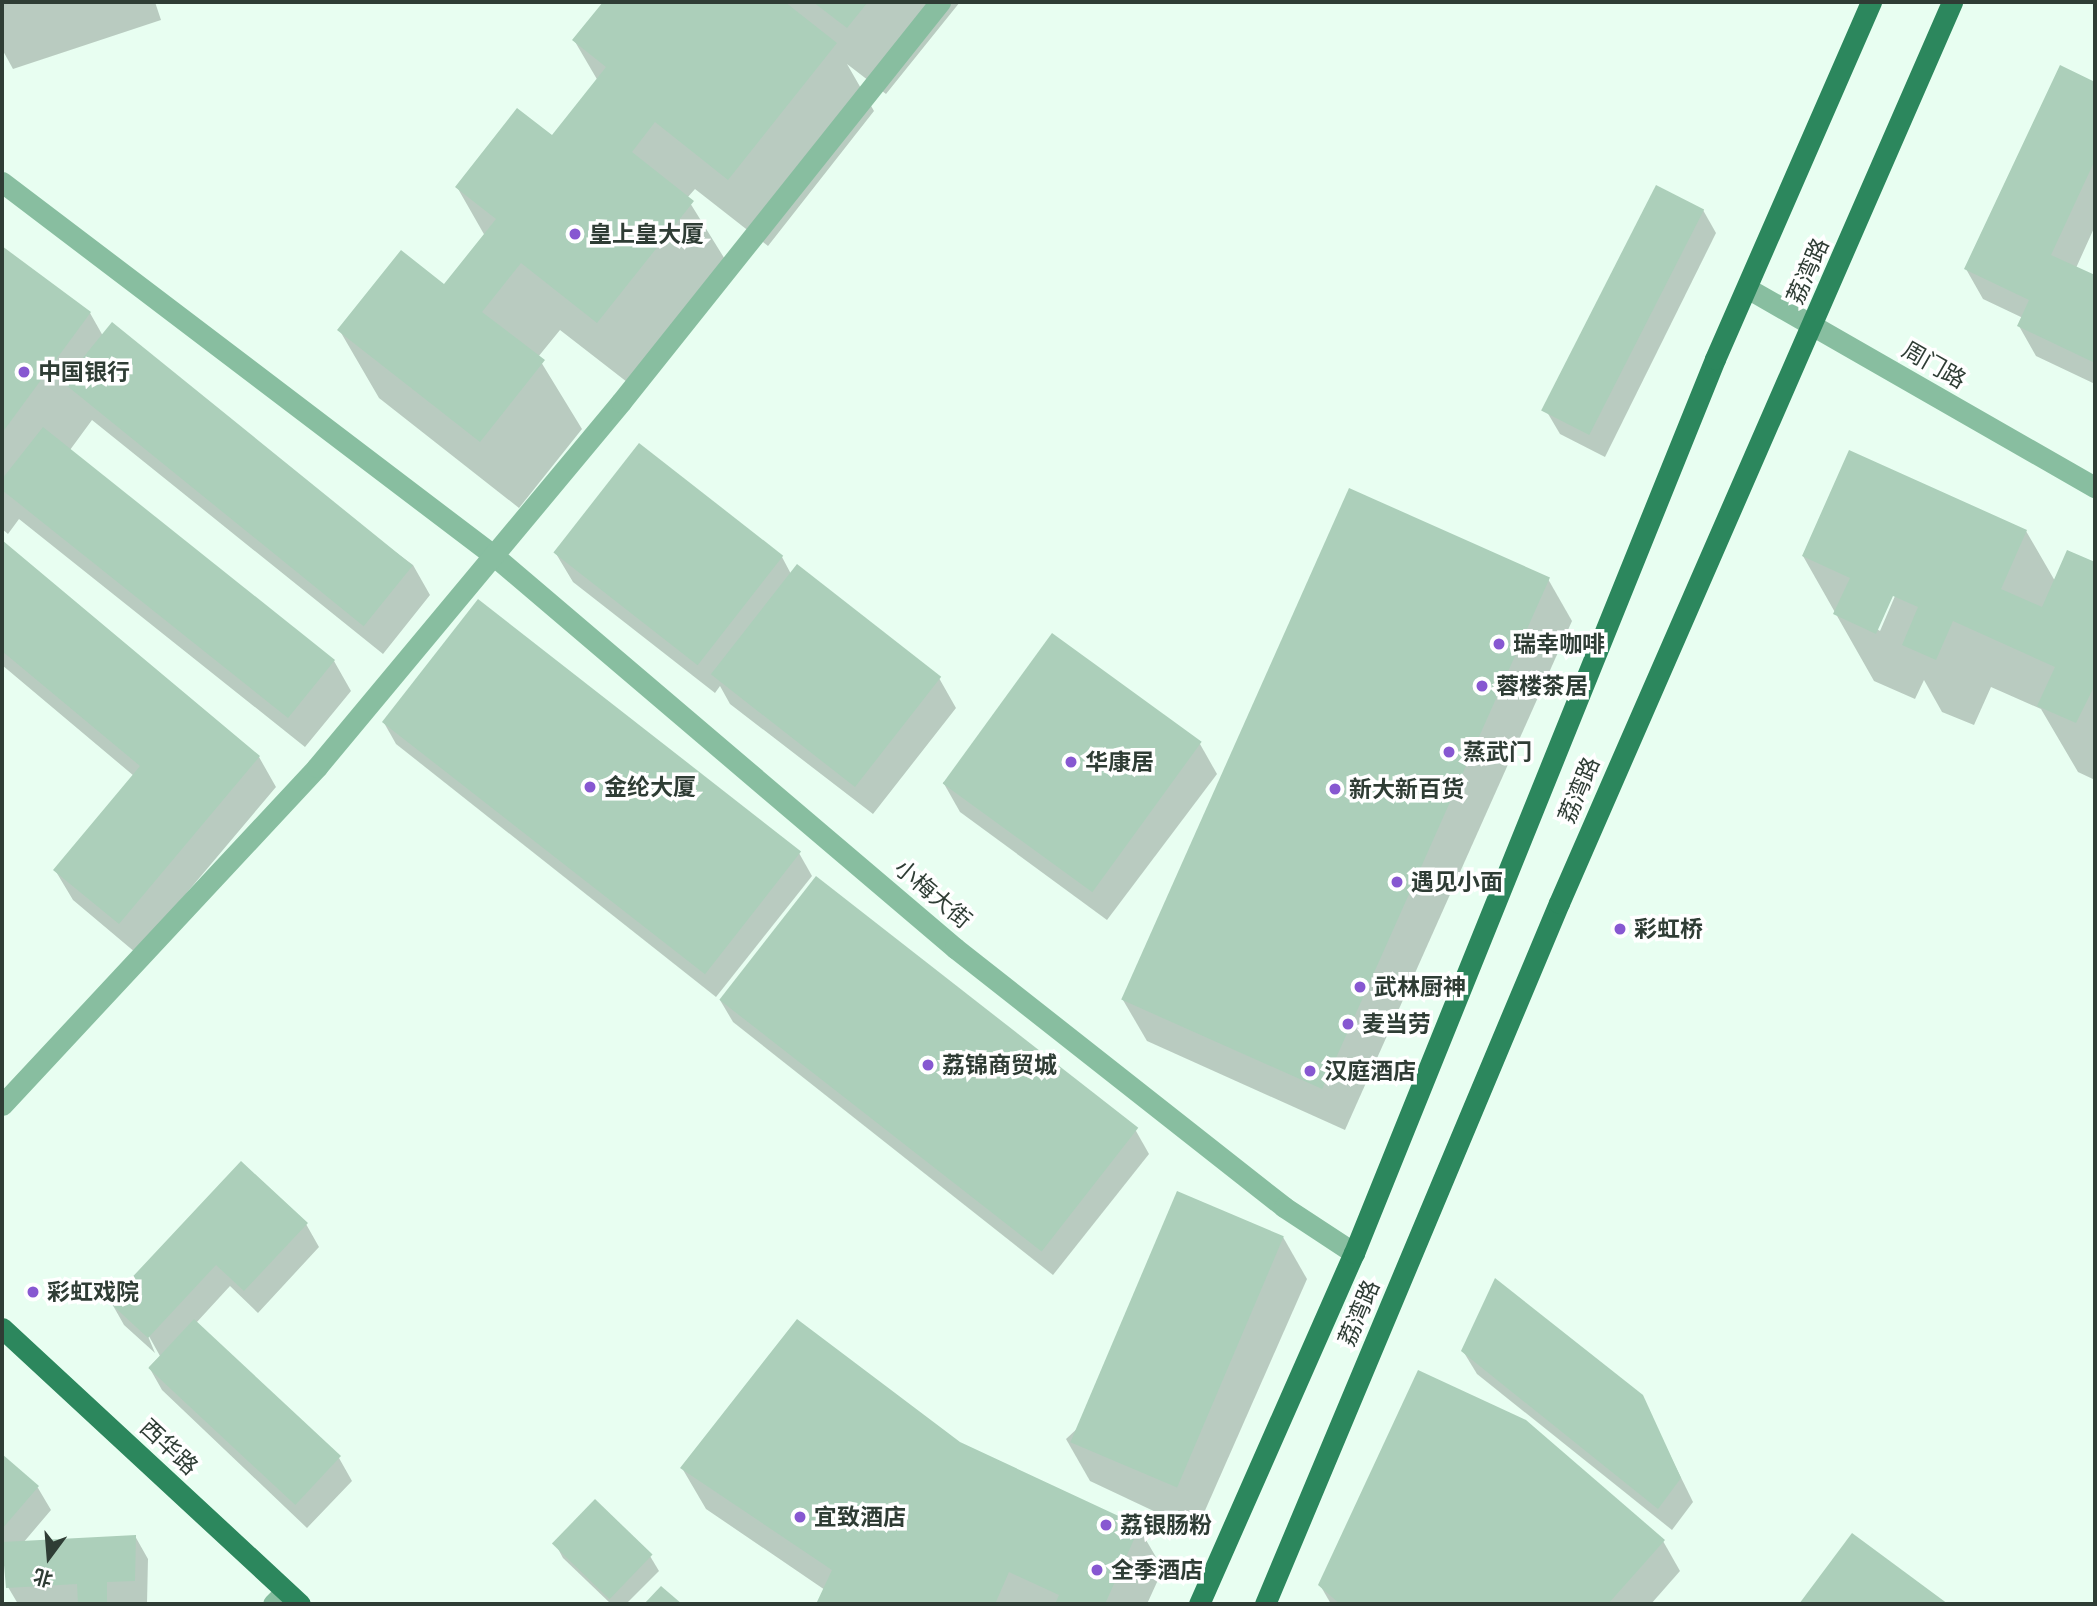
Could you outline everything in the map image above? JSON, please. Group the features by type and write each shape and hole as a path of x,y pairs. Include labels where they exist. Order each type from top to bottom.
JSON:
{"main road":[{"name":"荔湾路","path":"1199,1604 1354,1253 1747,288 1871,2"},
{"name":"荔湾路","path":"1265,1604 1559,903 1952,2"},
{"name":"西华路","path":"5,1337 286,1600"}],"street":[{"path":"2,1105 317,767 493,555 940,2"},
{"name":"小梅大街","path":"2,182 493,555 956,948 1284,1207 1354,1253"},
{"name":"周门路","path":"1747,288 2095,487"}],"building":[{"name":"皇上皇大厦","path":"603,2 785,2 837,43 728,180 655,122 632,152 694,201 597,323 521,263 482,312 545,360 480,442 337,330 401,250 444,284 496,219 455,187 517,108 552,135 606,67 572,40"},
{"path":"813,2 868,2 847,28"},
{"path":"2060,65 2095,82 2095,160 2051,255 2095,275 2095,363 2017,326 2029,300 1964,269"},
{"path":"1656,185 1704,210 1589,435 1541,410"},
{"name":"中国银行","path":"2,246 91,312 2,433"},
{"path":"112,322 413,566 364,626 63,383"},
{"path":"43,427 335,660 288,718 2,490 2,479"},
{"path":"639,443 783,556 698,665 553,553"},
{"path":"1849,450 2027,530 2001,589 2042,607 2067,550 2095,562 2095,685 2076,723 2037,706 2055,667 1953,621 1936,660 1902,645 1918,607 1893,596 1876,634 1833,614 1850,578 1802,556"},
{"name":"新大新百货","path":"1349,488 1550,577 1322,1089 1121,1000"},
{"path":"2,540 260,756 119,924 53,870 140,766 2,651"},
{"path":"797,564 941,677 855,787 711,674"},
{"name":"金纶大厦","path":"478,599 801,851 705,974 382,722"},
{"name":"华康居","path":"1052,633 1202,742 1092,892 943,783"},
{"name":"荔锦商贸城","path":"816,876 1138,1128 1042,1252 719,1000"},
{"path":"241,1161 308,1223 244,1291 216,1265 148,1338 109,1302"},
{"path":"1177,1191 1284,1236 1177,1488 1070,1442"},
{"path":"1495,1278 1643,1395 1681,1478 1658,1509 1461,1351"},
{"path":"194,1319 341,1456 295,1505 148,1368"},
{"path":"797,1319 960,1442 1140,1526 1105,1604 1055,1604 1059,1595 1009,1572 995,1604 816,1604 832,1570 680,1468"},
{"path":"1418,1370 1526,1420 1665,1540 1608,1604 1340,1604 1318,1585"},
{"path":"2,1454 39,1486 2,1529"},
{"path":"595,1499 653,1555 609,1599 552,1544"},
{"path":"1852,1533 1948,1604 1799,1604"},
{"path":"136,1535 135,1581 107,1582 107,1604 78,1604 77,1584 6,1588 2,1542"},
{"path":"661,1586 682,1604 644,1604"}],"place":[{"name":"皇上皇大厦","path":"575,234"},
{"name":"中国银行","path":"24,372"},
{"name":"瑞幸咖啡","path":"1499,644"},
{"name":"蓉楼茶居","path":"1482,686"},
{"name":"蒸武门","path":"1449,752"},
{"name":"华康居","path":"1071,762"},
{"name":"金纶大厦","path":"590,787"},
{"name":"新大新百货","path":"1335,789"},
{"name":"遇见小面","path":"1397,882"},
{"name":"彩虹桥","path":"1620,929"},
{"name":"武林厨神","path":"1360,987"},
{"name":"麦当劳","path":"1348,1024"},
{"name":"荔锦商贸城","path":"928,1065"},
{"name":"汉庭酒店","path":"1310,1071"},
{"name":"彩虹戏院","path":"33,1292"},
{"name":"宜致酒店","path":"800,1517"},
{"name":"荔银肠粉","path":"1106,1525"},
{"name":"全季酒店","path":"1097,1570"}]}
